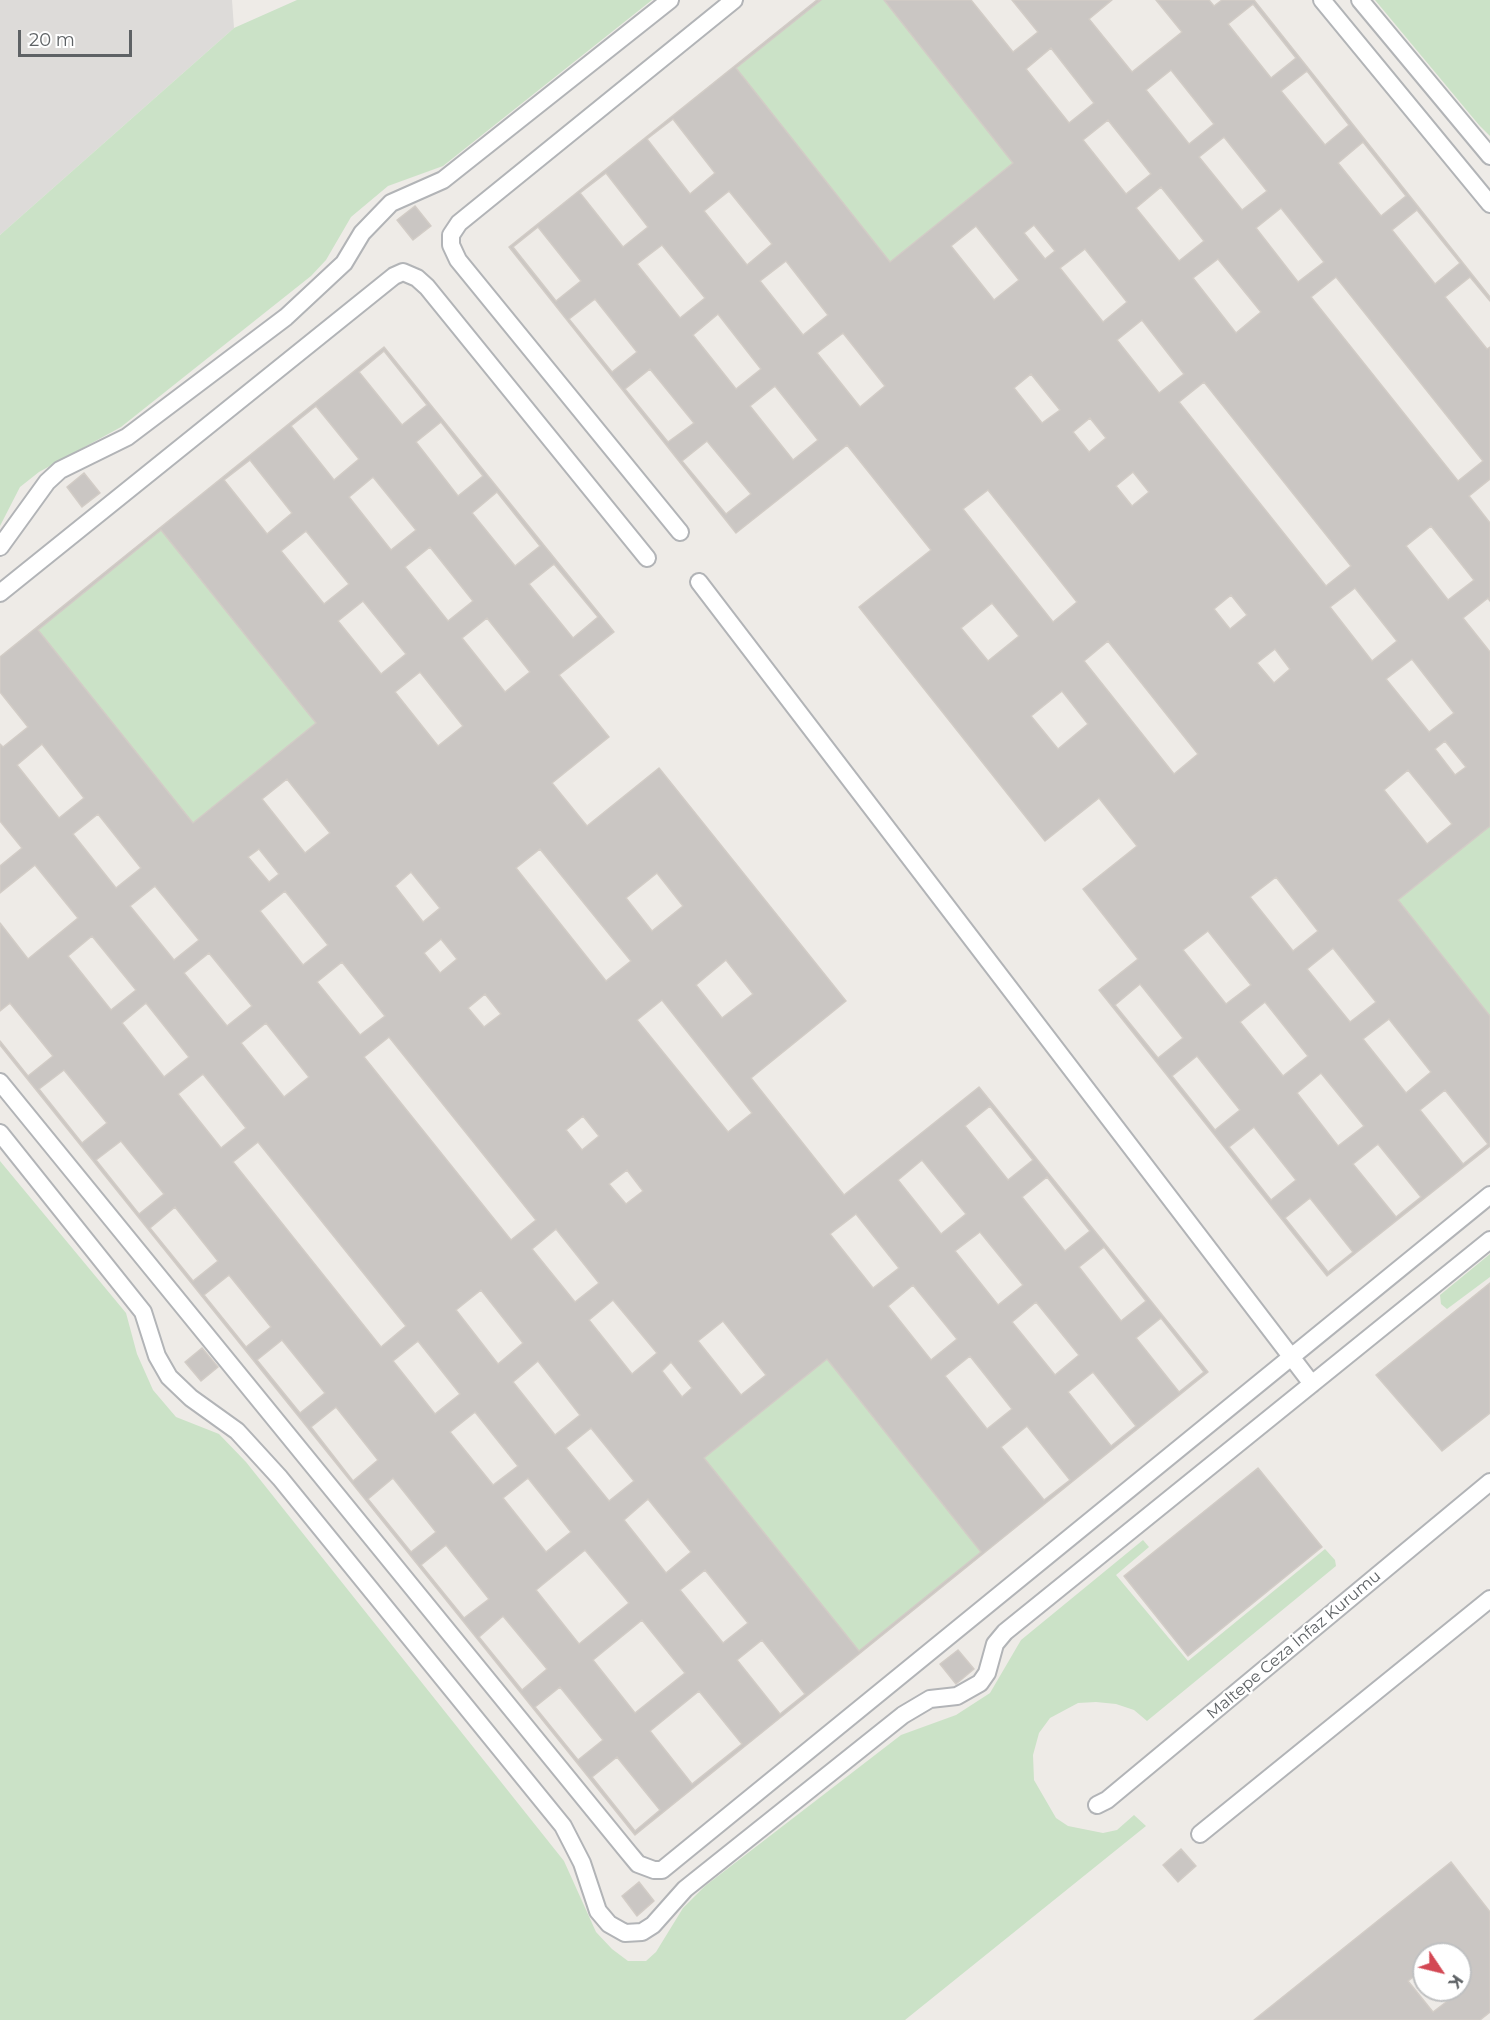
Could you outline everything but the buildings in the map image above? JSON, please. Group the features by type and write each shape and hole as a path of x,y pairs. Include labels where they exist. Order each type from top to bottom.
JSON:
{"lane":[{"path":"0,547 47,482 60,470 127,437 276,324 344,263 362,232 391,203 443,180 670,0"},
{"path":"680,532 458,260 451,245 452,235 459,224 734,0"},
{"path":"1322,0 1490,204"},
{"path":"1360,0 1490,156"},
{"path":"0,593 393,276 403,272 417,278 427,287 647,558"},
{"path":"699,582 1312,1384"},
{"path":"0,1082 628,1852 645,1869 662,1870 1293,1358 1490,1195"},
{"path":"0,1133 143,1312 157,1356 169,1377 191,1398 237,1431 280,1478 563,1826 582,1863 598,1911 609,1924 625,1933 642,1932 653,1925 685,1889 910,1710 930,1699 957,1696 980,1683 987,1673 995,1644 1005,1632 1490,1240"},
{"name":"Maltepe Ceza İnfaz Kurumu","path":"1097,1805 1107,1800 1490,1482"},
{"path":"1200,1834 1490,1599"}],"shaded area":[{"path":"0,0 232,0 234,28 0,235"}],"green space":[{"path":"297,0 652,0 443,166 388,186 351,217 326,260 311,276 121,427 39,472 20,487 0,526 0,235 234,28"},
{"path":"821,0 884,0 1013,163 890,262 736,68"},
{"path":"1375,0 1490,0 1490,136 1479,125"},
{"path":"161,530 316,723 193,823 38,630"},
{"path":"1490,826 1490,1016 1398,900"},
{"path":"0,1161 126,1313 137,1354 153,1390 176,1417 219,1434 246,1462 564,1861 596,1932 612,1949 628,1961 646,1961 656,1952 683,1908 705,1886 901,1735 956,1715 990,1693 1021,1640 1143,1540 1149,1547 1116,1575 1188,1661 1325,1549 1335,1560 1336,1566 1147,1721 1134,1710 1116,1704 1096,1702 1078,1703 1050,1718 1039,1733 1033,1755 1034,1780 1056,1818 1068,1826 1103,1833 1117,1830 1134,1815 1146,1826 905,2020 0,2020"},
{"path":"1490,1254 1490,1277 1447,1309 1441,1304 1440,1295"},
{"path":"827,1359 981,1552 859,1651 704,1458"}]}
